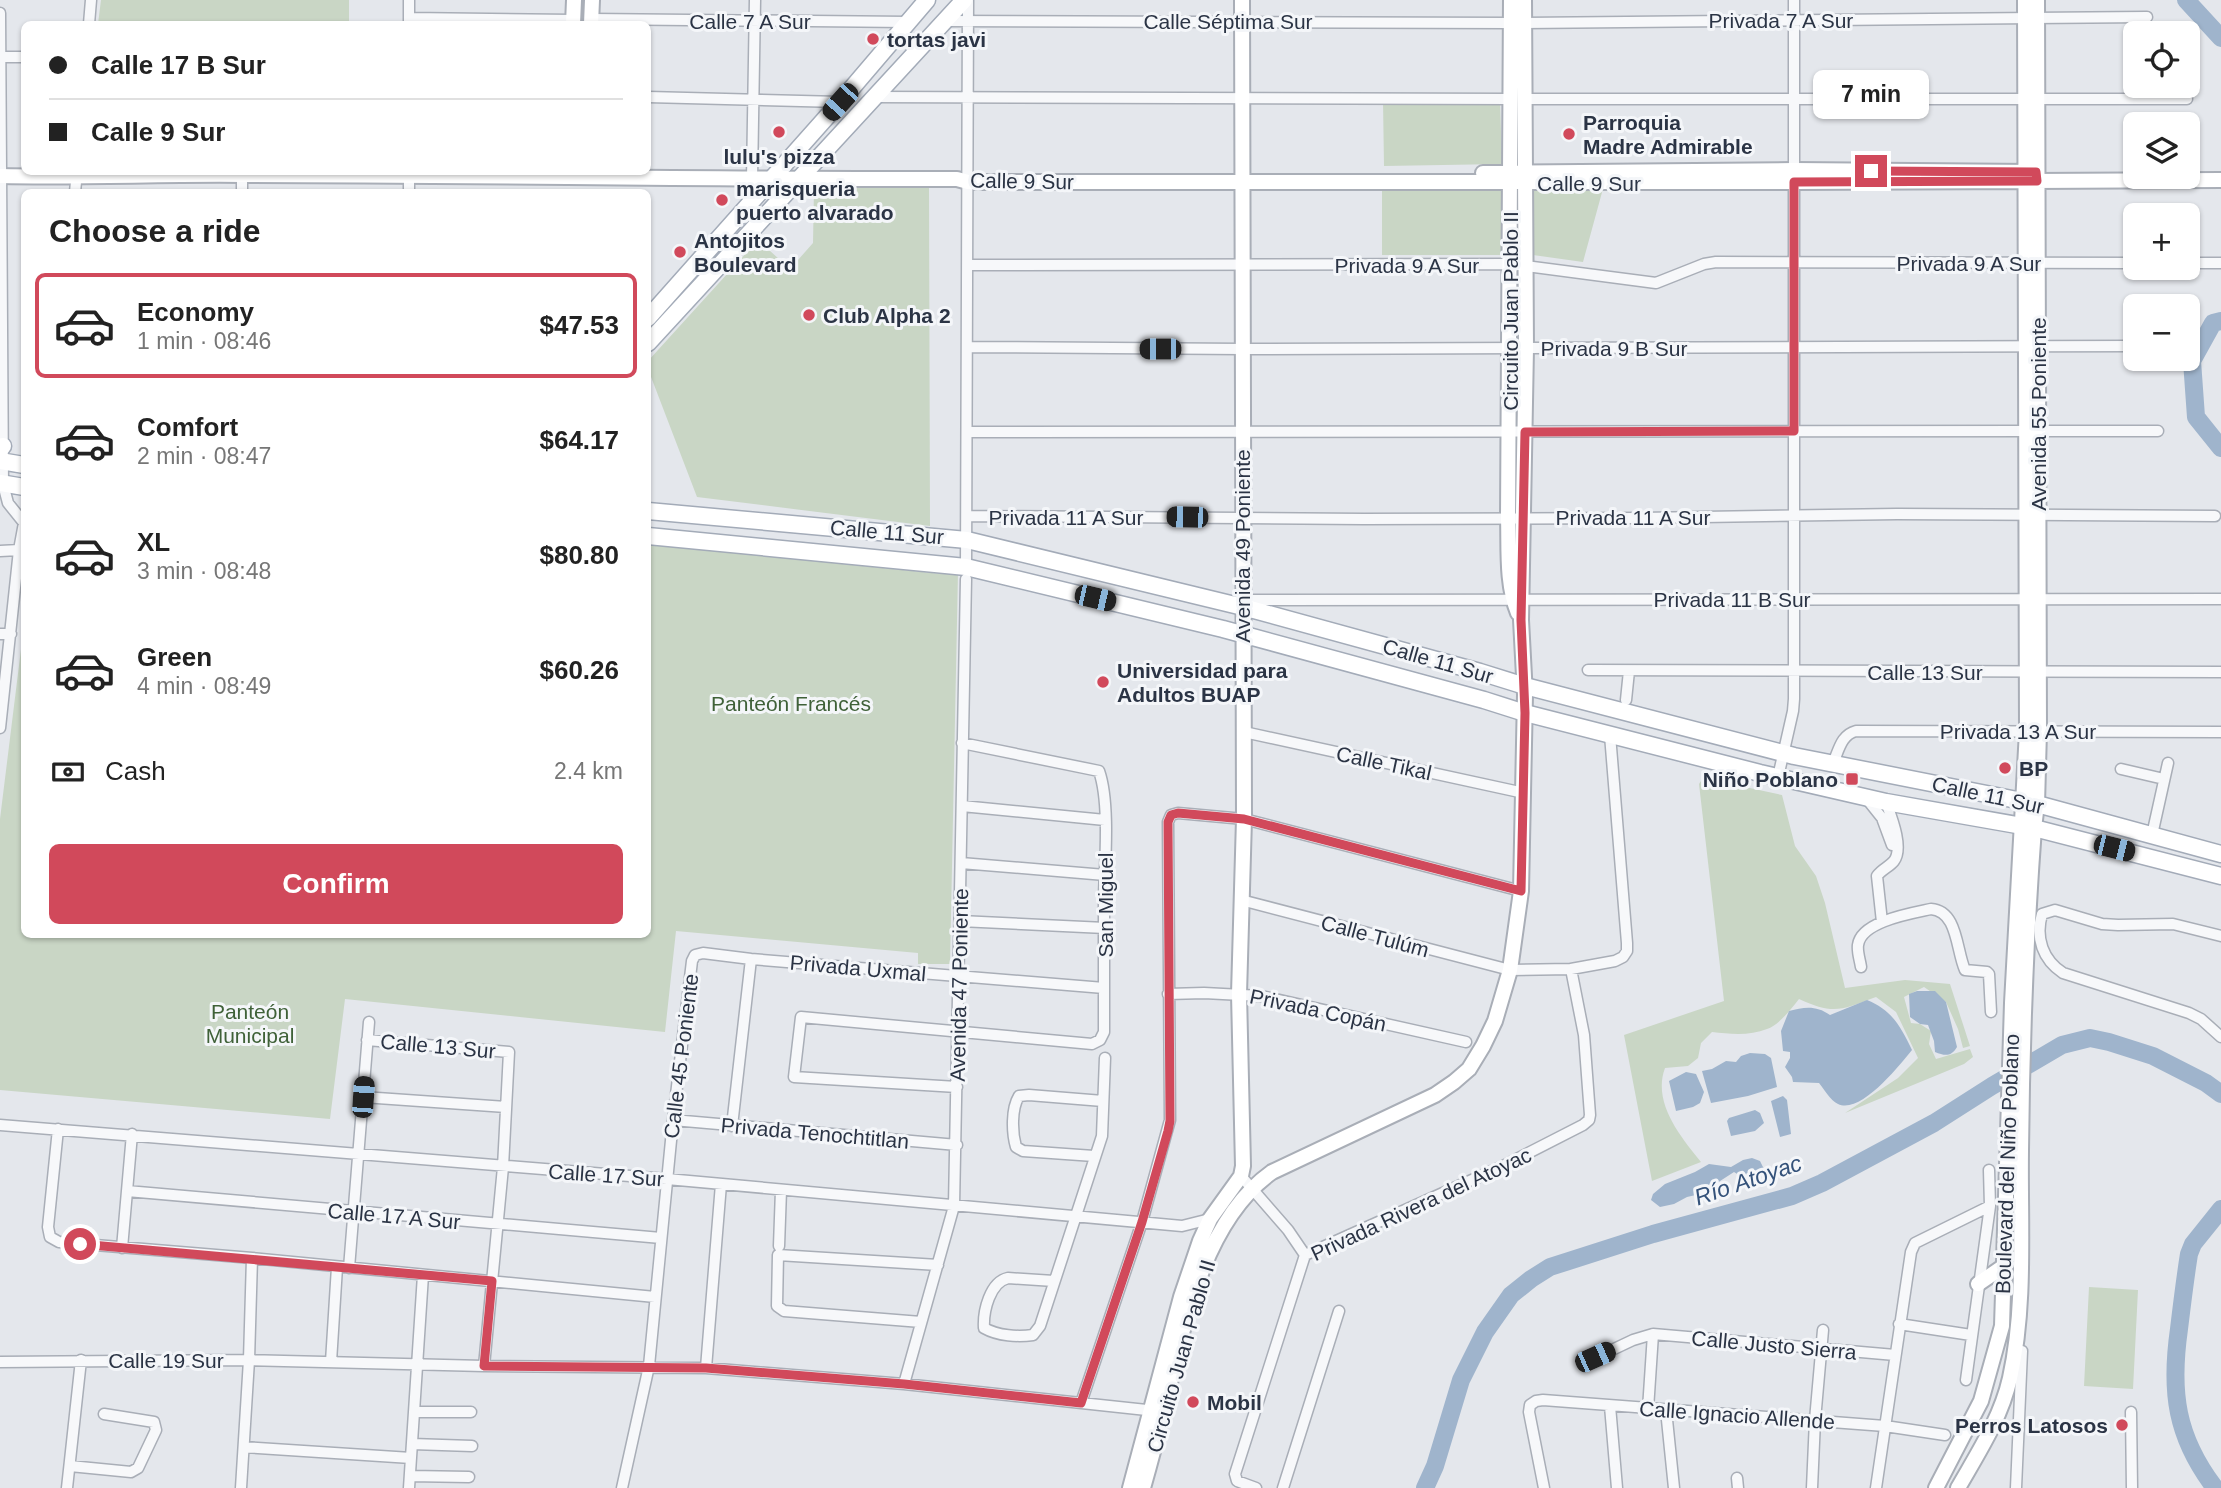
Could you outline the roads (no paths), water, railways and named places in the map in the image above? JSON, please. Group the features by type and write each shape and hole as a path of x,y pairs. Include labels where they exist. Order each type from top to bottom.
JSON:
{"main road":[{"path":"573,21 574,0"},
{"path":"591,21 592,0"},
{"path":"651,315 840,102 913,12 927,0"},
{"path":"651,340 966,0"},
{"name":"Avenida 49 Poniente","path":"1241,1177 1243,1166 1239,994 1244,819 1242,0"},
{"name":"Circuito Juan Pablo II","path":"1511,0 1518,23"},
{"name":"Circuito Juan Pablo II","path":"1517,600 1524,517 1526,348 1526,265 1518,178 1517,99 1518,23 1524,0"},
{"name":"Avenida 55 Poniente","path":"2025,0 2032,19"},
{"name":"Avenida 55 Poniente","path":"2027,827 2031,803 2033,731 2031,98 2032,19 2037,0"},
{"name":"Calle 9 Sur","path":"2031,176 2123,172"},
{"path":"2200,172 2221,172"},
{"name":"Calle 9 Sur","path":"0,176 76,181 242,175"},
{"name":"Calle 9 Sur","path":"622,175 799,180 2031,176 2221,180"},
{"name":"Circuito Juan Pablo II","path":"1130,1488 1194,1297 1215,1241 1228,1219 1252,1188 1272,1172 1435,1096 1454,1083 1469,1069 1483,1046 1495,1021 1510,971 1521,891 1525,713 1521,620 1508,517 1511,264 1518,178"},
{"path":"1,455 21,464"},
{"path":"1,484 21,487"},
{"name":"Calle 11 Sur","path":"651,511 967,540 1242,604 1277,608 1525,686 1784,753 2031,803 2221,854"},
{"name":"Calle 11 Sur","path":"651,536 966,571 1243,634 1525,713 1778,777 1886,802 2027,827 2221,876"},
{"name":"Boulevard del Niño Poblano","path":"1958,1488 1987,1437 2010,1378 2019,1304 2015,1134 2017,1003 2027,827"},
{"name":"Boulevard del Niño Poblano","path":"1936,1488 1981,1401 2002,1326 2015,1134"},
{"name":"Circuito Juan Pablo II","path":"1143,1488 1181,1297 1210,1219 1241,1177"},
{"path":"1978,1284 2004,1266"}],"street":[{"path":"89,21 91,0"},
{"path":"409,0 409,21"},
{"path":"752,179 754,0"},
{"name":"Avenida 47 Poniente","path":"904,1384 954,1206 957,1145 967,540 968,265 964,179 968,97 966,0"},
{"path":"1778,777 1793,711 1794,672 1794,0"},
{"name":"Calle 7 A Sur","path":"651,22 755,22 913,12"},
{"path":"0,13 1,484 8,503 21,519"},
{"path":"2032,19 2147,17"},
{"name":"Privada 7 A Sur","path":"1518,23 2032,19"},
{"name":"Calle Séptima Sur","path":"945,21 1518,23"},
{"path":"0,57 21,57"},
{"path":"651,97 840,102"},
{"path":"874,97 2187,99"},
{"path":"242,175 242,189"},
{"name":"Privada 9 A Sur","path":"968,265 1511,264 1656,283 1716,262 2123,263"},
{"path":"2200,263 2221,263"},
{"name":"Privada 9 B Sur","path":"968,347 1242,349 2123,346"},
{"path":"967,432 2158,431"},
{"name":"Privada 11 A Sur","path":"967,516 2215,516"},
{"path":"0,728 6,634 21,540"},
{"path":"0,551 19,551"},
{"name":"Privada 11 B Sur","path":"1277,608 1517,600 2221,599"},
{"name":"Calle 13 Sur","path":"1588,670 2221,672"},
{"path":"1626,700 1629,671"},
{"name":"Calle Tikal","path":"1244,732 1524,793"},
{"name":"Privada 13 A Sur","path":"1833,763 1842,740 1850,733 1856,732 2221,732"},
{"name":"Calle Tulúm","path":"1241,900 1510,971 1571,969 1615,961 1627,951 1627,943 1610,735"},
{"name":"San Miguel","path":"958,1033 1093,1044 1100,1040 1104,1032 1105,820 1099,771 962,743"},
{"path":"2152,835 2168,763"},
{"path":"2120,769 2165,779"},
{"path":"1866,797 1888,830 1895,860"},
{"path":"1882,922 1877,876 1895,860 1898,849 1886,802"},
{"path":"962,806 1105,820"},
{"path":"1081,1403 1142,1222 1170,1121 1168,822 1171,815 1178,813 1244,819 1521,891"},
{"path":"961,863 1105,875"},
{"path":"1861,967 1858,945 1861,937 1882,922 1939,909 1947,914 1951,922 1965,970 1990,974 1991,1012"},
{"path":"2221,936 2174,924 2102,924 2055,910 2042,914 2039,922 2045,957 2063,973 2189,1013 2202,1019 2221,1037"},
{"path":"960,920 1105,928"},
{"name":"Privada Uxmal","path":"695,956 704,953 1104,988"},
{"name":"Calle 45 Poniente","path":"649,1366 673,1120 692,961 695,956"},
{"path":"732,1126 751,959"},
{"name":"Privada Rivera del Atoyac","path":"1255,1488 1237,1481 1235,1474 1305,1255 1503,1166 1589,1120 1584,1035 1571,969"},
{"name":"Privada Copán","path":"1168,994 1261,996 1466,1042"},
{"path":"957,1087 794,1077 801,1017 958,1033"},
{"path":"349,1268 369,1022"},
{"name":"Calle 13 Sur","path":"367,1040 509,1052 506,1107"},
{"path":"1054,1281 1001,1279 995,1286 983,1318 984,1328 992,1333 1024,1336 1033,1335 1040,1326 1102,1136 1105,1058"},
{"path":"1094,1156 1023,1151 1016,1147 1014,1104 1019,1096 1029,1095 1102,1101"},
{"path":"363,1097 506,1107 484,1366"},
{"name":"Privada Tenochtitlan","path":"673,1120 957,1145"},
{"name":"Calle 17 Sur","path":"0,1125 667,1179 1182,1226 1210,1219"},
{"path":"58,1129 48,1227 50,1237 59,1242 655,1297"},
{"path":"122,1248 132,1134"},
{"path":"1966,1380 1990,1206 1989,1170"},
{"path":"1241,1177 1288,1230 1305,1255"},
{"path":"706,1368 721,1184"},
{"path":"781,1190 777,1306 784,1311 921,1322"},
{"name":"Calle 17 A Sur","path":"127,1191 661,1238"},
{"path":"1876,1488 1911,1252 1915,1243 1990,1206"},
{"path":"779,1251 938,1265"},
{"path":"241,1488 252,1258"},
{"path":"331,1362 337,1267"},
{"path":"409,1488 423,1275"},
{"path":"1283,1488 1339,1311"},
{"path":"1899,1324 1971,1335"},
{"path":"1812,1488 1823,1330"},
{"path":"1595,1357 1653,1334 1647,1409"},
{"name":"Calle Justo Sierra","path":"1653,1334 1895,1355"},
{"path":"2016,1488 2022,1351"},
{"path":"67,1488 81,1360"},
{"name":"Calle 19 Sur","path":"0,1362 249,1360 706,1368 904,1384 1157,1411"},
{"path":"622,1488 649,1366"},
{"name":"Calle Ignacio Allende","path":"1544,1488 1529,1412 1530,1405 1543,1400 1885,1426 1945,1435"},
{"path":"1610,1406 1617,1488"},
{"path":"1665,1410 1675,1488"},
{"path":"414,1412 471,1412"},
{"path":"2130,1412 2132,1488"},
{"path":"70,1466 131,1472 138,1468 156,1430 154,1422 104,1413"},
{"path":"412,1444 472,1446"},
{"path":"244,1447 411,1458"},
{"path":"410,1476 469,1477"}],"water":[{"path":"1935,991 1946,1002 1957,1047 1950,1054 1935,1052 1928,1025 1920,1024 1910,1017 1909,994"},
{"path":"1867,1000 1895,1020 1912,1050 1898,1067 1868,1096 1847,1105 1835,1102 1819,1083 1793,1082 1785,1067 1790,1052 1783,1051 1781,1031 1789,1011 1810,1008 1830,1015"},
{"path":"1750,1053 1765,1054 1771,1058 1777,1087 1711,1103 1702,1071 1726,1061 1736,1062 1741,1056"},
{"path":"1686,1072 1696,1074 1704,1092 1700,1103 1676,1111 1669,1081"},
{"path":"1783,1096 1787,1100 1791,1134 1780,1137 1771,1101"},
{"path":"1755,1110 1760,1113 1764,1123 1755,1131 1731,1136 1727,1121 1729,1118"},
{"path":"1752,1158 1760,1161 1765,1171 1761,1175 1742,1177 1734,1172 1700,1194 1674,1204 1660,1207 1651,1200 1653,1194 1665,1184 1709,1164 1731,1167"}],"waterway":[{"name":"Río Atoyac","path":"2186,0 2221,38"},
{"name":"Río Atoyac","path":"2221,321 2213,323 2192,361 2196,417 2221,448"},
{"name":"Río Atoyac","path":"1425,1488 1435,1466 1461,1380 1485,1332 1511,1295 1550,1267 1653,1234 1792,1196 1822,1183 1934,1123 2062,1045 2090,1038 2109,1042 2153,1056 2206,1083 2221,1094"},
{"name":"Río Atoyac","path":"2215,1488 2202,1469 2184,1432 2176,1394 2175,1373 2189,1254 2193,1244 2221,1209"}],"place":[{"name":"tortas javi","path":"873,39"},
{"name":"lulu's pizza","path":"779,132"},
{"name":"Parroquia Madre Admirable","path":"1569,134"},
{"name":"marisqueria puerto alvarado","path":"722,200"},
{"name":"Antojitos Boulevard","path":"680,252"},
{"name":"Club Alpha 2","path":"809,315"},
{"name":"Universidad para Adultos BUAP","path":"1103,682"},
{"name":"BP","path":"2005,768"},
{"name":"Niño Poblano","path":"1852,779"},
{"name":"Mobil","path":"1193,1402"},
{"name":"Perros Latosos","path":"2122,1425"}],"park label":[{"name":"Panteón Francés","path":"791,703"},
{"name":"Panteón Municipal","path":"250,1023"}]}
